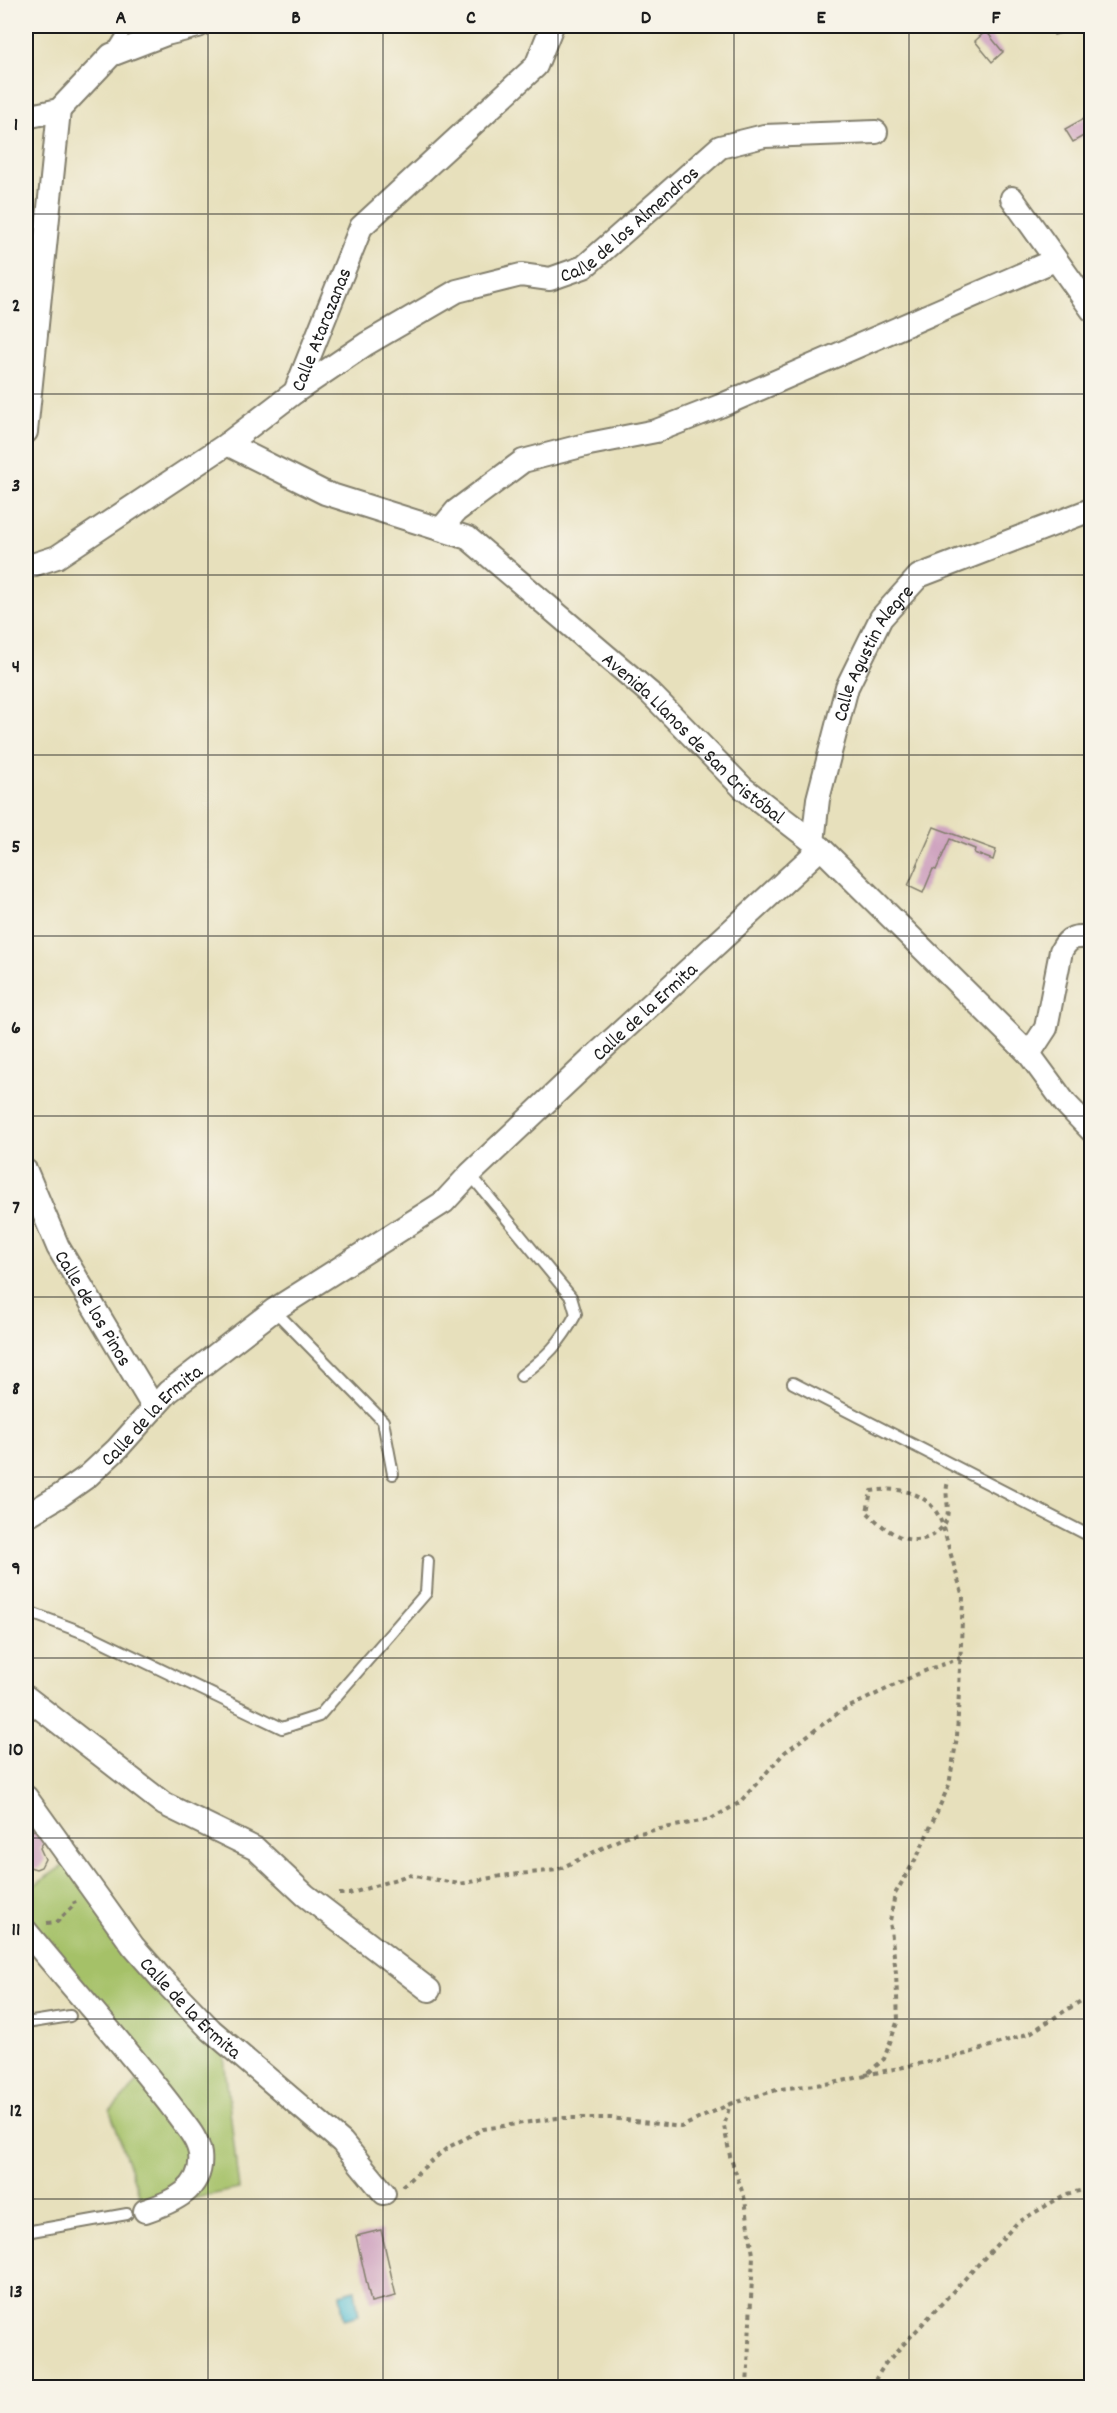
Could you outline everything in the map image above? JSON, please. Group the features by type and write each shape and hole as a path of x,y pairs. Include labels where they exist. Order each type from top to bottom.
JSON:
{"street":[{"path":"26,117 59,110 111,55 166,34 198,26"},
{"name":"Calle Atarazanas","path":"26,567 57,557 227,444 295,392 361,227 536,66 552,26"},
{"path":"26,432 59,110"},
{"name":"Calle de los Almendros","path":"295,392 366,344 457,291 521,275 550,279 584,267 720,147 765,136 876,132"},
{"path":"1012,198 1092,310"},
{"path":"441,529 456,511 523,461 588,444 656,431 720,406 1055,260"},
{"name":"Avenida Llanos de San Cristóbal","path":"227,444 325,493 468,538 651,694 743,788 786,824 817,845 1029,1054 1065,1102 1092,1131"},
{"name":"Calle Agustin Alegre","path":"817,845 818,799 847,687 881,618 919,576 1089,511"},
{"name":"Calle de la Ermita","path":"26,1516 88,1476 117,1449 181,1381 274,1310 444,1202 470,1174 817,845"},
{"path":"1029,1054 1046,1028 1061,951 1066,942 1074,936 1092,937"},
{"name":"Calle de los Pinos","path":"26,1171 58,1247 154,1408"},
{"path":"26,1697 164,1804 256,1849 305,1895 429,1990"},
{"name":"Calle de la Ermita","path":"26,1797 133,1946 160,1977 211,2030 342,2142 384,2193"},
{"path":"32,1928 163,2096 193,2137 200,2152 199,2175 193,2185 177,2197 136,2213"}],"lane":[{"path":"111,55 128,26"},
{"path":"470,1174 571,1297 576,1314 566,1333 548,1356 520,1376"},
{"path":"274,1310 383,1420 393,1474"},
{"path":"793,1383 1092,1537"},
{"path":"26,1611 87,1634 282,1728 319,1716 426,1593 428,1561"},
{"path":"26,2023 70,2016"},
{"path":"26,2232 136,2213"}],"path":[{"path":"865,2076 884,2060 898,2020 890,1921 895,1894 918,1854 949,1785 957,1737 963,1597 944,1527 940,1517 924,1497 892,1488 871,1491 867,1512 885,1530 911,1540 929,1538 944,1527 948,1516 946,1486 955,1467"},
{"path":"338,1894 349,1894 410,1875 460,1884 501,1876 557,1870 629,1835 711,1819 739,1803 785,1752 841,1712 922,1672 960,1658"},
{"path":"32,1928 57,1922 75,1904 70,1861"},
{"path":"384,2193 396,2192 447,2148 483,2129 557,2118 611,2118 681,2127 730,2104 780,2089 833,2083 966,2054 1030,2033 1092,1994"},
{"path":"730,2104 724,2126 730,2156 745,2200 753,2255 747,2388"},
{"path":"870,2388 885,2364 1017,2223 1066,2194 1092,2188"}],"green space":[{"path":"70,1861 222,2040 239,2189 161,2205 145,2211 110,2111 145,2074 26,1931 26,1891"}],"water":[{"path":"355,2290 359,2315 344,2319 340,2294"}],"building":[{"path":"1051,26 1087,26 1054,35"},
{"path":"986,31 1003,52 992,62 975,41"},
{"path":"1092,114 1092,131 1073,142 1065,129"},
{"path":"934,827 996,850 993,860 974,853 975,849 950,839 923,893 908,886"},
{"path":"26,1827 27,1831 39,1830 44,1841 40,1848 45,1859 41,1867 36,1869 26,1866"},
{"path":"381,2230 396,2296 371,2302 356,2236"}]}
